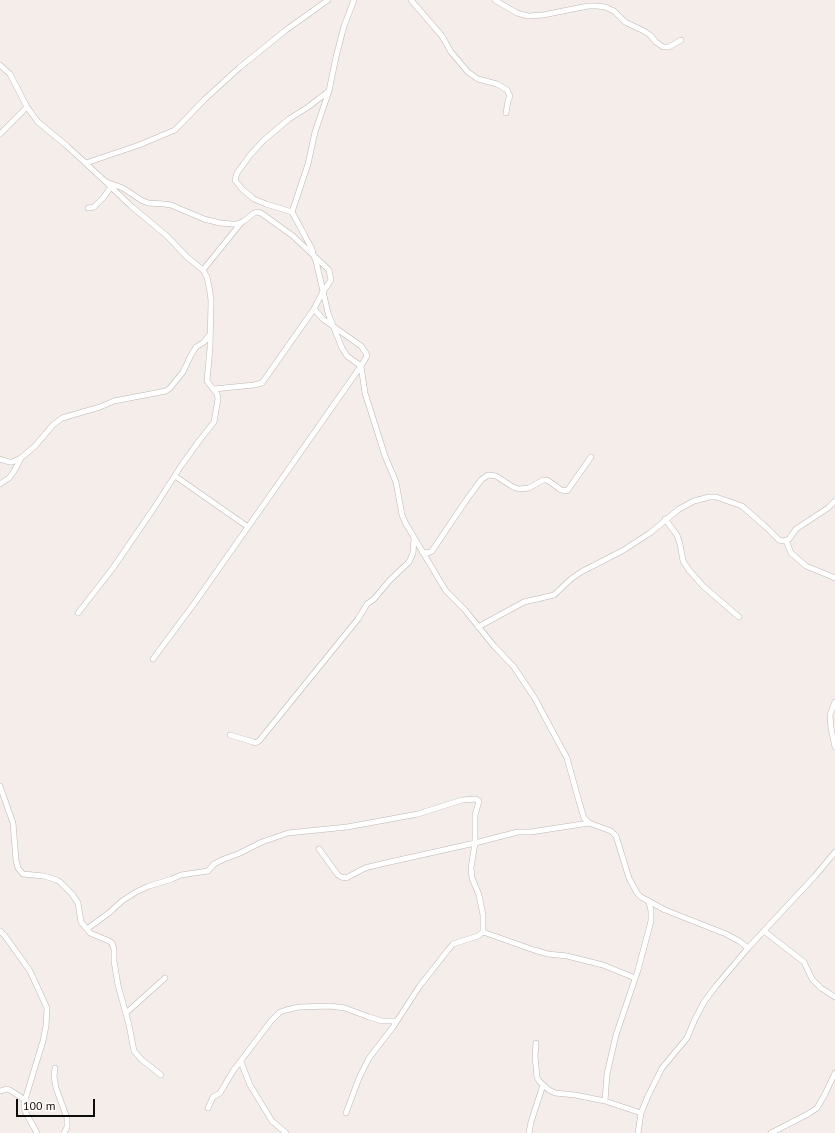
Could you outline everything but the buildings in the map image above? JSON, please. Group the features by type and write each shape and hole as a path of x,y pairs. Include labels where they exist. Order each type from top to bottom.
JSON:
{"street":[{"path":"86,163 139,145 175,130 205,99 239,68 286,30 328,0"},
{"path":"292,212 308,164 315,132 330,91 336,57 344,26 354,0"},
{"path":"411,0 442,36 451,52 468,72 478,80 497,84 508,90 510,96 506,113"},
{"path":"494,0 517,13 528,16 542,16 588,6 605,7 614,11 625,22 650,35 663,47 669,47 682,40"},
{"path":"0,65 10,74 27,107 38,122 167,236 202,270 207,277 210,292 210,333 207,382 214,389 218,399 214,422 199,441 113,568 78,613"},
{"path":"330,91 289,119 264,140 251,154 237,174 235,180 242,189 254,199 292,212 312,249 328,313 342,348 347,356 361,366 365,393 385,456 396,482 402,515 422,552 446,591 465,610 494,646 514,667 534,697 567,758 584,818 589,823 614,833 626,869 637,893 649,902 665,910 726,934 748,948"},
{"path":"0,134 27,107"},
{"path":"106,182 122,188 148,203 171,205 204,219 220,223 241,223"},
{"path":"88,208 94,207 104,198 112,187"},
{"path":"202,270 241,223 254,212 257,212 261,213 292,236 328,268 331,273 331,280 314,309 301,325 262,383 214,389"},
{"path":"154,659 367,356 364,349 323,319 314,309"},
{"path":"0,459 12,462 21,458 35,446 53,425 62,418 100,407 114,401 166,391 183,372 196,347 204,342 210,333"},
{"path":"422,552 428,553 432,551 481,480 488,475 496,476 513,487 519,489 529,488 541,480 547,480 561,490 567,491 591,457"},
{"path":"0,484 9,478 21,458"},
{"path":"175,476 248,527"},
{"path":"478,626 524,602 554,595 581,572 622,551 650,533 665,519 694,501 709,497 716,497 742,506 780,540 786,540 796,529 828,508 835,501"},
{"path":"665,519 677,535 683,561 689,570 703,586 739,617"},
{"path":"230,735 255,743 259,741 358,619 367,604 374,599 390,580 409,562 413,553 414,538"},
{"path":"786,540 791,553 806,566 835,578"},
{"path":"835,702 830,715 835,747"},
{"path":"0,786 13,823 16,860 19,870 23,874 44,876 60,882 72,894 78,903 81,922 90,933 109,941 114,946 114,962 118,985 126,1013 134,1052 161,1075"},
{"path":"87,929 122,901 148,886 181,875 208,871 214,864 224,859 262,842 288,833 347,827 418,814 462,800 476,799 479,801 475,816 475,843 471,868 472,878 479,895 483,915 483,932"},
{"path":"319,849 338,875 346,878 365,868 518,832 531,832 589,823"},
{"path":"638,1133 641,1113 662,1068 687,1038 704,1002 748,948 815,876 835,852"},
{"path":"605,1101 607,1074 616,1034 636,978 651,921 649,902"},
{"path":"0,931 30,971 47,1008 43,1041 25,1100 24,1108 38,1133"},
{"path":"764,931 804,962 812,979 821,988 835,997"},
{"path":"483,932 548,954 567,956 603,965 636,978"},
{"path":"346,1113 356,1085 369,1058 419,987 453,944 478,936 483,932"},
{"path":"126,1013 165,978"},
{"path":"208,1108 213,1097 220,1093 233,1071 271,1021 280,1012 291,1008 330,1006 345,1008 382,1021 396,1021"},
{"path":"536,1043 535,1056 537,1077 549,1090 555,1093 575,1094 605,1101 641,1113"},
{"path":"241,1062 250,1085 272,1121 286,1133"},
{"path":"55,1068 54,1076 56,1088 67,1118 67,1127 64,1133"},
{"path":"771,1133 817,1108 835,1073"},
{"path":"529,1133 543,1085"},
{"path":"0,1090 10,1090 25,1100"}]}
